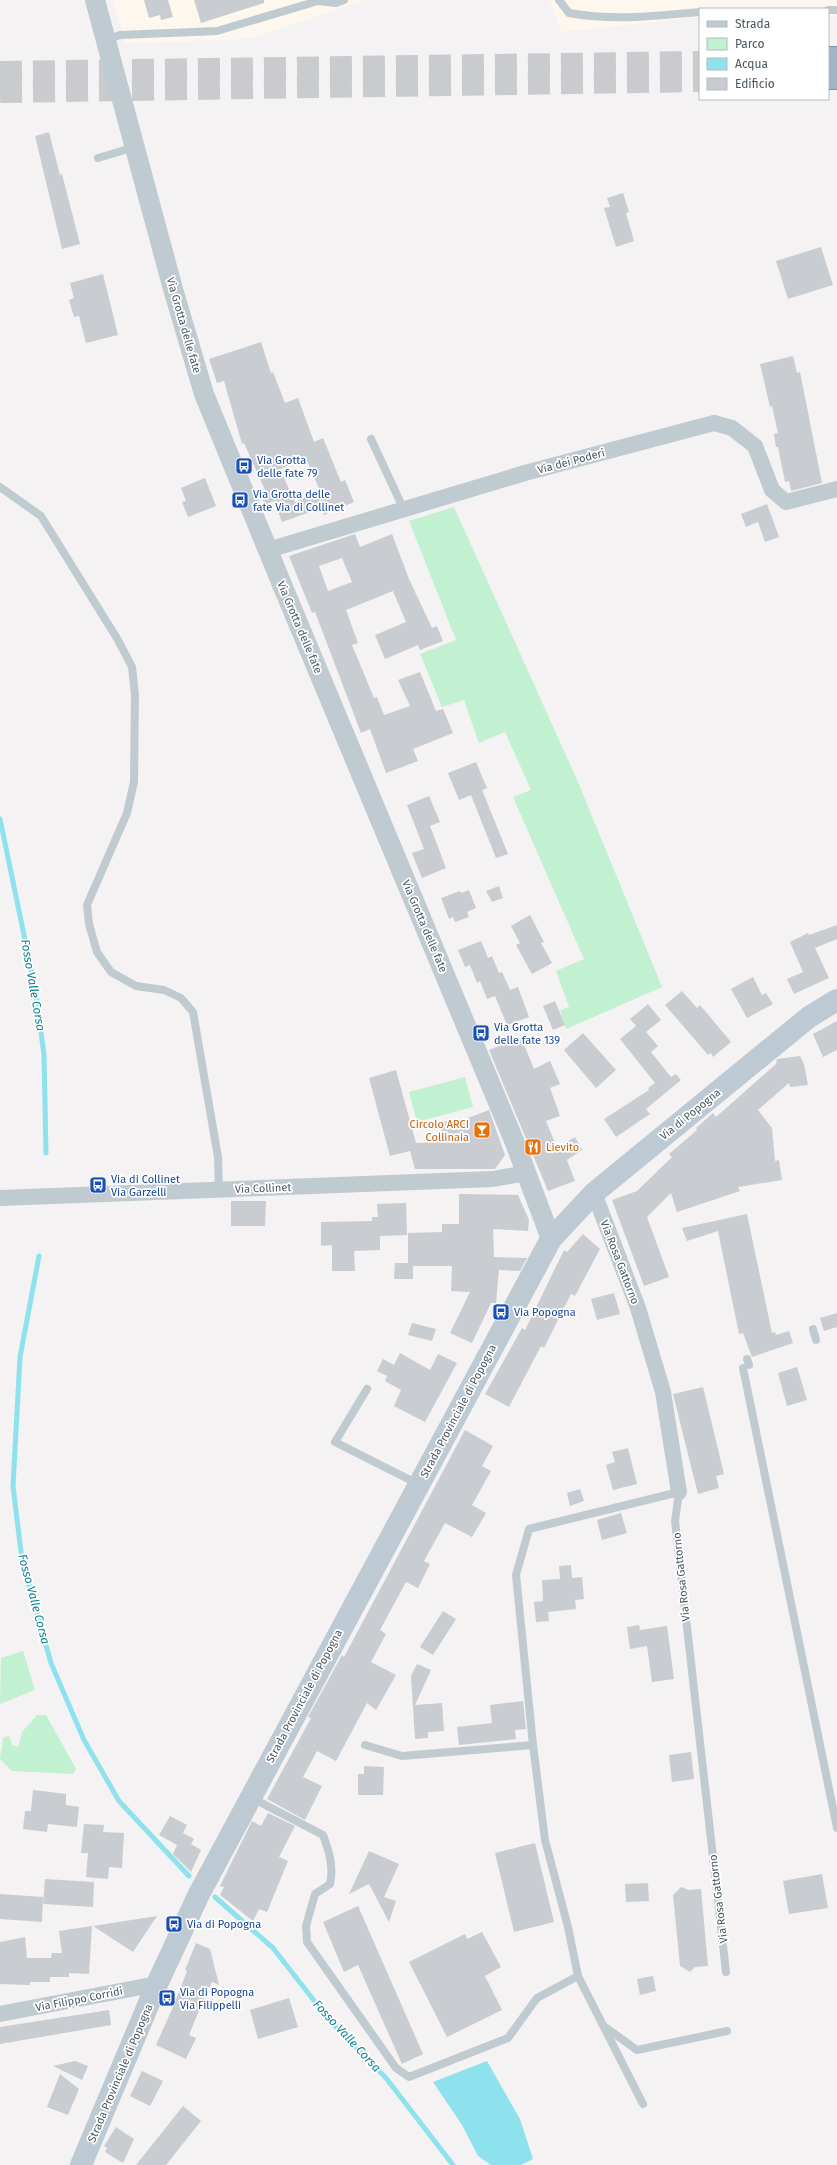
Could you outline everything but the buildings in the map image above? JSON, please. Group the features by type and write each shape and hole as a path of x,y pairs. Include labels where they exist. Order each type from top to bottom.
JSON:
{"main road":[{"name":"Via di Popogna","path":"551,1239 594,1193 808,1017 837,1000"},
{"name":"Strada Provinciale di Popogna","path":"81,2165 158,1984 199,1894 551,1239"}],"street":[{"name":"Via Grotta delle fate","path":"95,0 135,147 170,290 204,394 268,550 438,943 551,1239"},
{"name":"Via dei Poderi","path":"268,550 525,473 714,423 732,428 755,446 772,490 786,502 837,489"},
{"name":"Via Collinet","path":"0,1198 493,1179 526,1174"},
{"name":"Via Rosa Gattorno","path":"594,1193 638,1308 663,1392 679,1492"},
{"name":"Via Filippo Corridi","path":"0,2014 158,1984"}],"lane":[{"path":"105,40 120,35 217,31 318,0 336,2 344,0"},
{"path":"559,0 569,13 597,18 640,18 699,12"},
{"path":"98,158 135,147"},
{"path":"371,439 404,510"},
{"path":"0,488 41,516 118,640 132,667 135,695 134,782 127,814 87,905 89,924 97,952 111,972 136,986 164,990 181,998 193,1012 218,1156 219,1190"},
{"path":"813,1329 816,1340"},
{"path":"746,1364 837,1828"},
{"path":"367,1389 335,1442 418,1484"},
{"path":"643,2104 578,1976 568,1927 545,1840 532,1745 516,1575 529,1529 679,1492"},
{"name":"Via Rosa Gattorno","path":"679,1492 675,1521 726,1972"},
{"path":"365,1745 402,1756 532,1745"},
{"path":"250,1797 323,1835 330,1854 332,1875 330,1884 315,1894 306,1926 307,1942 396,2068 409,2077 508,2038 537,1998 578,1976"},
{"path":"604,2027 637,2050 727,2031"}],"shaded area":[{"path":"113,0 365,0 248,39 126,43"},
{"path":"550,0 837,0 837,16 829,16 829,8 699,8 699,17 561,32"}],"green space":[{"path":"454,507 578,782 662,987 566,1029 560,1010 569,1007 556,971 584,959 513,797 531,790 505,732 479,743 464,700 442,707 420,654 456,640 409,521"},
{"path":"465,1077 473,1107 417,1122 409,1092"},
{"path":"23,1651 35,1690 0,1704 1,1658"},
{"path":"37,1715 46,1715 76,1769 73,1774 12,1771 0,1759 3,1738 9,1736 12,1745 18,1747 22,1732"}],"water":[{"path":"487,2061 520,2119 533,2159 521,2165 491,2165 478,2156 462,2125 433,2082"}],"waterway":[{"name":"Fosso Valle Corsa","path":"0,819 36,993 44,1055 46,1153"},
{"name":"Fosso Valle Corsa","path":"39,1256 20,1357 13,1486 22,1560 51,1663 84,1740 119,1801 189,1876"},
{"name":"Fosso Valle Corsa","path":"215,1897 273,1948 330,2021 386,2078 453,2165"}],"tunnel":[{"path":"0,72 699,62"},
{"path":"0,92 699,81"}],"place":[{"name":"Via Grotta delle fate 79","path":"244,466"},
{"name":"Via Grotta delle fate Via di Collinet","path":"240,500"},
{"name":"Via Grotta delle fate 139","path":"481,1033"},
{"name":"Circolo ARCI Collinaia","path":"482,1130"},
{"name":"Lievito","path":"533,1147"},
{"name":"Via di Collinet Via Garzelli","path":"98,1185"},
{"name":"Via Popogna","path":"501,1312"},
{"name":"Via di Popogna","path":"174,1924"},
{"name":"Via di Popogna Via Filippelli","path":"167,1998"}]}
